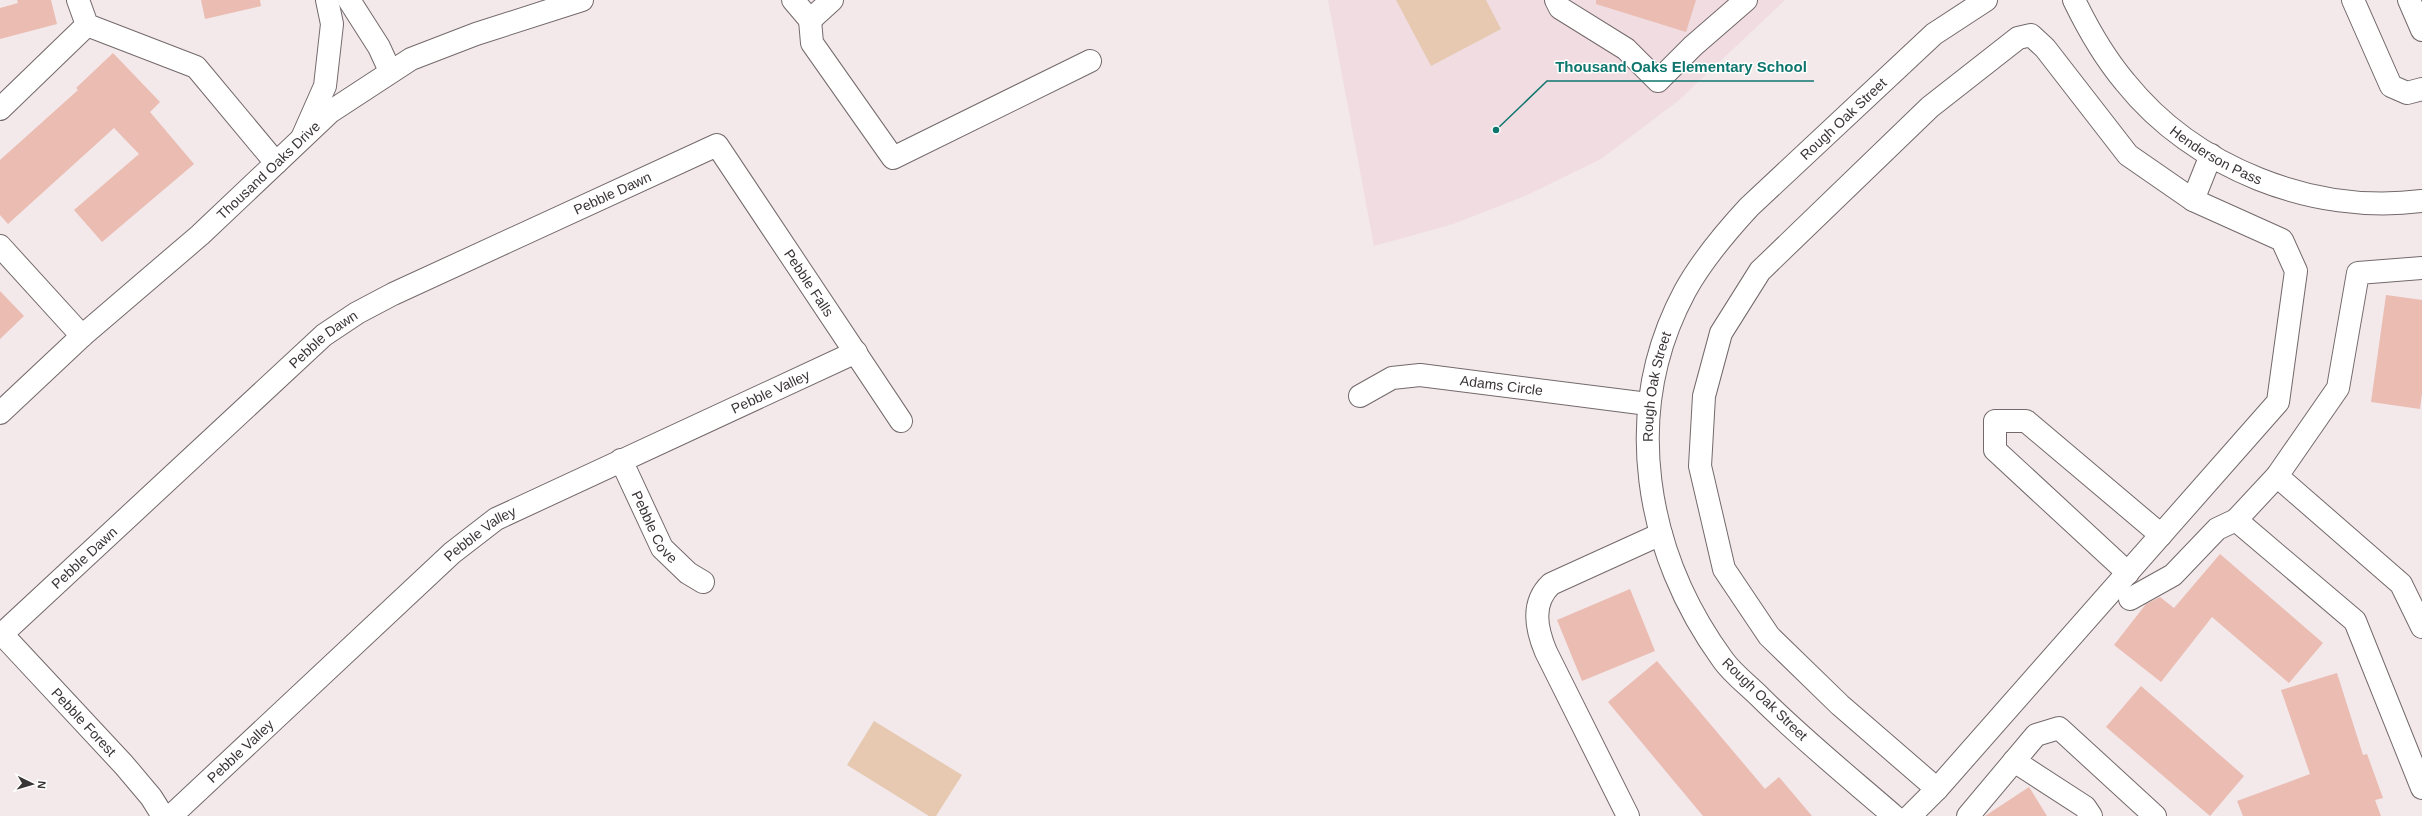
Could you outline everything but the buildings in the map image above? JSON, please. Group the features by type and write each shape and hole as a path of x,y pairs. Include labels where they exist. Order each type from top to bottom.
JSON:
{"street":[{"path":"78,0 87,25 196,67 276,163"},
{"path":"302,138 325,86 332,24 327,0"},
{"path":"349,0 379,47 390,71"},
{"name":"Thousand Oaks Drive","path":"1,410 82,336 200,235 330,112 390,71 412,59 476,34 582,0"},
{"path":"793,0 810,20 812,43 893,158 1090,61"},
{"path":"810,20 832,0"},
{"path":"1556,0 1560,8 1626,49 1658,81 1693,46 1746,0"},
{"name":"Rough Oak Street","path":"1894,816 1778,715 1724,662 1690,608 1672,569 1661,534 1649,475 1648,404 1658,357 1670,323 1685,291 1703,261 1725,233 1749,207 1934,34 1986,0"},
{"name":"Henderson Pass","path":"2074,0 2104,55 2125,83 2150,109 2177,132 2211,155 2250,175 2304,194 2339,201 2374,204 2422,201"},
{"path":"2353,0 2391,86 2407,93 2422,89"},
{"path":"2409,0 2422,30"},
{"path":"0,109 87,25"},
{"path":"1910,816 1932,794 2278,402 2296,271 2282,240 2193,200 2128,155 2045,48 2031,35 2018,38 1930,107 1760,271 1721,333 1704,396 1700,466 1724,569 1769,636 1932,794"},
{"name":"Pebble Falls","path":"717,145 901,421"},
{"name":"Pebble Dawn","path":"1,634 319,341 357,313 392,294 717,145"},
{"path":"2193,200 2211,155"},
{"path":"0,246 82,336"},
{"path":"2130,599 2173,575 2217,529 2236,520 2277,476 2338,388 2358,273 2422,268"},
{"name":"Pebble Valley","path":"171,816 452,553 496,519 856,352"},
{"name":"Adams Circle","path":"1360,396 1392,378 1420,375 1648,404"},
{"path":"2128,573 1995,450 1995,421 2026,421 2161,535"},
{"name":"Pebble Cove","path":"621,460 662,548 688,574 703,582"},
{"path":"2277,476 2401,584 2422,627"},
{"path":"2236,520 2355,621 2422,788"},
{"path":"1628,816 1546,652 1540,637 1537,612 1542,593 1551,584 1661,534"},
{"name":"Pebble Forest","path":"1,634 124,765 151,797 163,816"},
{"path":"1970,813 2036,735 2059,728 2155,816"},
{"path":"2014,761 2085,807 2091,816"}],"shaded area":[{"path":"1328,0 1785,0 1678,101 1601,159 1525,196 1453,224 1374,246"},
{"path":"1396,0 1486,0 1501,29 1431,66"},
{"path":"874,721 962,775 936,816 929,816 847,765"}],"place":[{"name":"Thousand Oaks Elementary School","path":"1496,130"}]}
